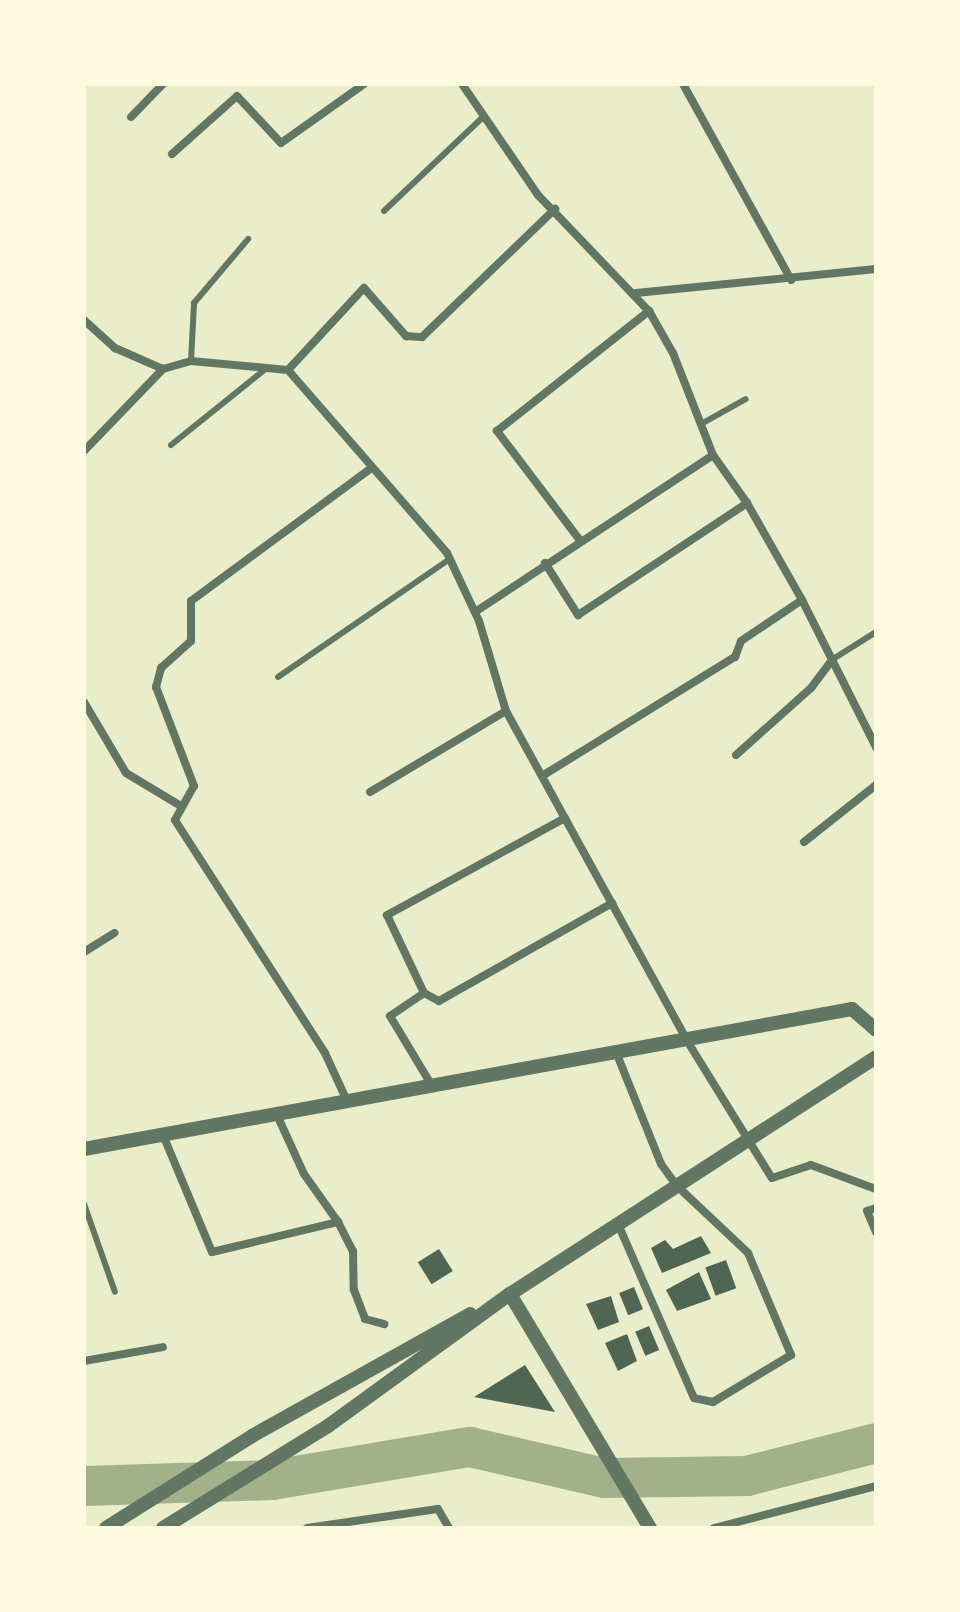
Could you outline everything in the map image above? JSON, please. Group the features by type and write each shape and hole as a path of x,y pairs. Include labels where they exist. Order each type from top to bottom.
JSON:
{"street":[{"path":"131,117 163,84"},
{"path":"172,154 237,96 281,143 364,84"},
{"path":"462,84 538,195 636,293 649,311 673,353 713,455 747,503 802,600 833,659 842,688 876,747"},
{"path":"683,84 791,280"},
{"path":"84,451 163,369 191,361 263,371 288,370 364,288 406,336 422,337 555,209"},
{"path":"636,293 791,280 876,269"},
{"path":"579,539 497,431 649,311"},
{"path":"84,320 115,348 163,369"},
{"path":"288,370 450,559 475,612 506,711 686,1039 772,1178 811,1165 876,1189"},
{"path":"475,612 579,539 713,455"},
{"path":"347,1101 325,1053 175,820 194,786 156,687 157,674 191,641 191,601 370,469"},
{"path":"545,563 578,615 747,503"},
{"path":"542,776 735,657 741,641 802,600"},
{"path":"736,755 811,688 833,659"},
{"path":"84,702 126,773 181,806"},
{"path":"370,792 506,711"},
{"path":"804,842 876,785"},
{"path":"565,818 387,915 424,993 439,1001 612,903"},
{"path":"84,952 115,933"},
{"path":"424,993 390,1016 432,1087"},
{"path":"84,1149 852,1009 876,1030"},
{"path":"616,1052 661,1164 677,1186 748,1253 791,1355 713,1402 694,1398 618,1224"},
{"path":"163,1528 328,1426 510,1294 876,1057"},
{"path":"277,1115 304,1174 338,1222 353,1251 354,1290 365,1319 384,1324"},
{"path":"163,1135 212,1252 338,1222"},
{"path":"876,1208 867,1211 876,1232"},
{"path":"510,1294 649,1526"},
{"path":"112,1524 252,1436 510,1294"},
{"path":"84,1361 163,1347"},
{"path":"714,1528 876,1486"},
{"path":"307,1528 438,1509 449,1528"}],"lane":[{"path":"384,211 484,116"},
{"path":"191,361 194,303 248,239"},
{"path":"171,445 263,371"},
{"path":"701,424 746,399"},
{"path":"278,677 450,559"},
{"path":"833,659 876,632"},
{"path":"84,1204 115,1292"}],"building":[{"path":"701,1236 711,1253 662,1273 651,1248 665,1240 673,1249"},
{"path":"439,1249 453,1271 432,1284 418,1262"},
{"path":"726,1260 736,1288 716,1296 705,1268"},
{"path":"699,1272 711,1299 677,1311 666,1290"},
{"path":"634,1287 643,1309 628,1315 619,1293"},
{"path":"611,1296 619,1322 598,1330 586,1304"},
{"path":"649,1326 659,1350 645,1356 635,1332"},
{"path":"627,1334 637,1361 618,1371 605,1343"},
{"path":"525,1365 555,1412 474,1397"}],"waterway":[{"path":"84,1486 272,1480 470,1447 604,1478 747,1476 876,1443"}]}
